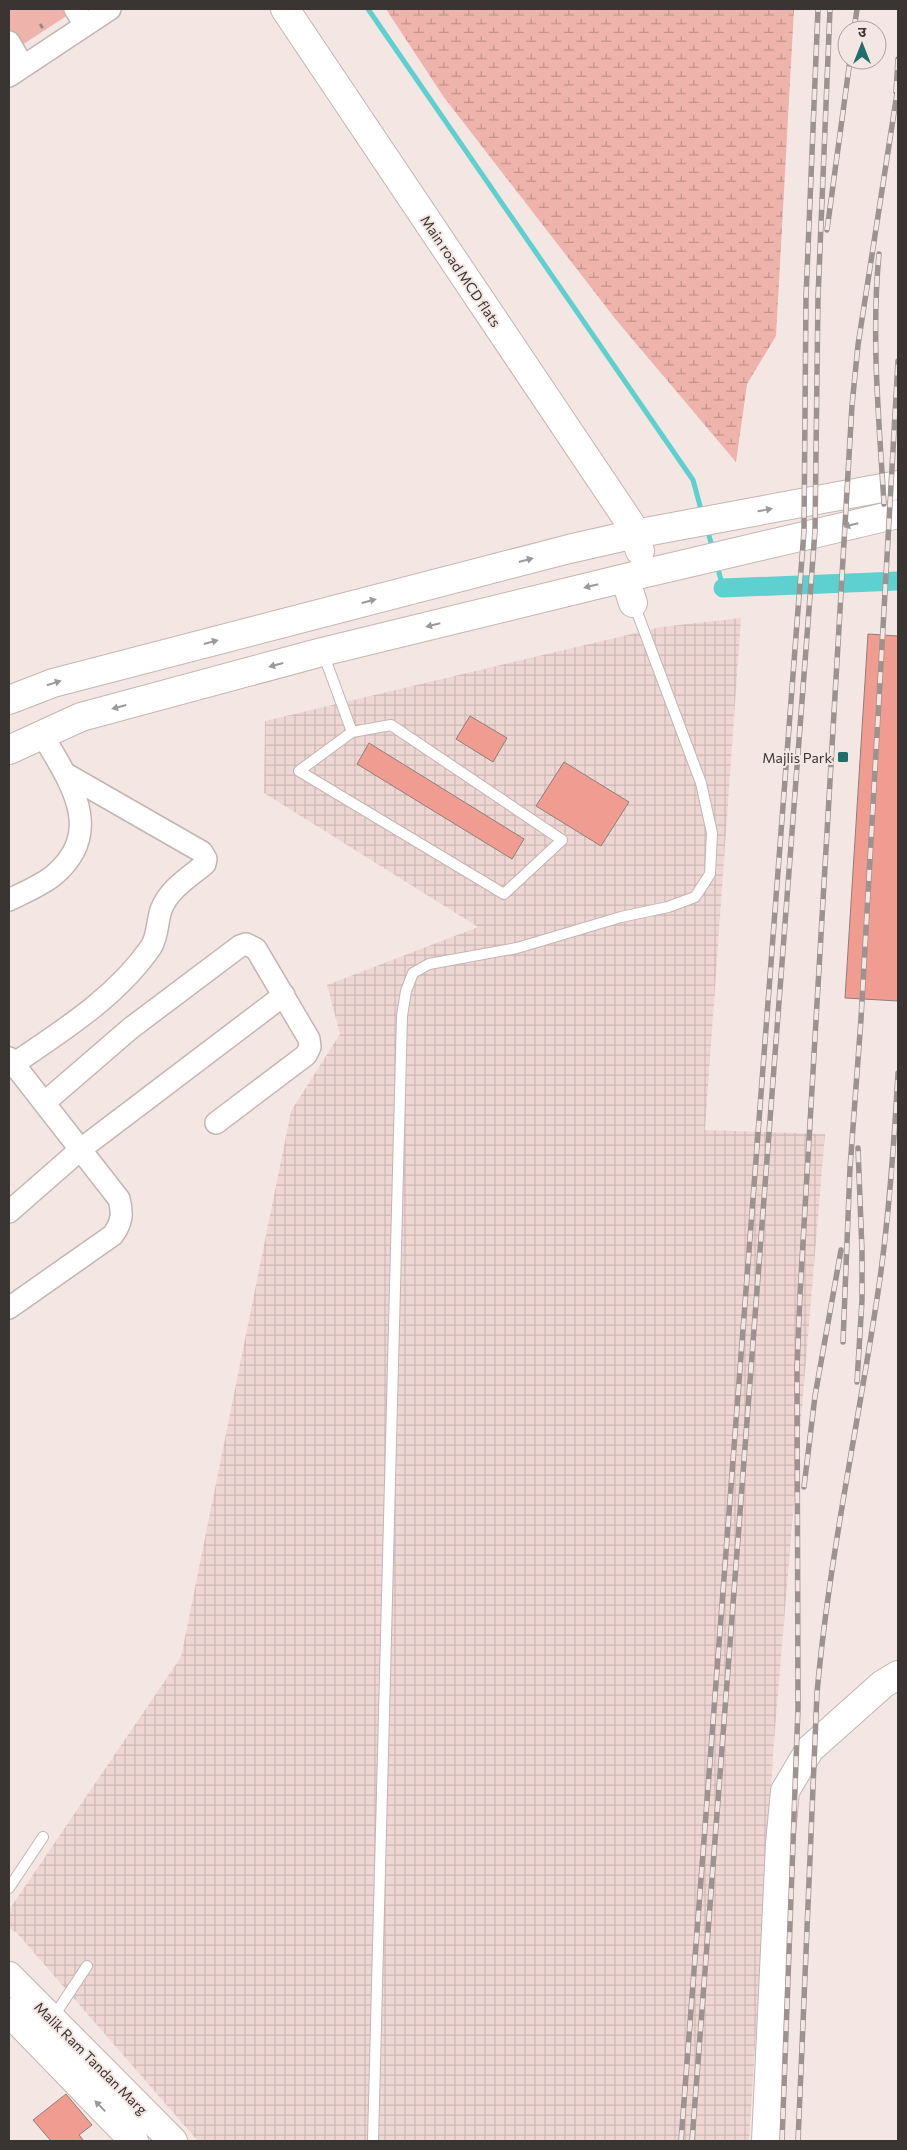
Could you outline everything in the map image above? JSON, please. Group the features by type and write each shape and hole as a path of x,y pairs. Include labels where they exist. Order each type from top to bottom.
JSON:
{"street":[{"path":"9,42 16,71 80,17 110,9"},
{"name":"Main road MCD flats","path":"285,9 635,534 635,584"},
{"path":"9,700 53,683 569,549 635,534 898,485"},
{"path":"9,750 81,717 322,652 635,584 690,563 898,514"},
{"path":"9,900 52,876 72,854 79,836 81,817 79,803 66,774 42,734"},
{"path":"11,1300 114,1235 121,1223 122,1211 118,1199 81,1149 10,1063 86,1013 129,974 152,945 160,911 167,897 205,864 206,859 202,852 66,774"},
{"path":"44,1103 130,1028 240,946 246,944 256,950 284,995 309,1039 310,1047 306,1055 216,1123"},
{"path":"9,1212 81,1149 284,995"},
{"path":"766,2141 780,1844 785,1791 810,1748 883,1684 898,1675"},
{"name":"Malik Ram Tandan Marg","path":"9,1976 163,2138"},
{"name":"Malik Ram Tandan Marg","path":"9,2012 134,2141"}],"lane":[{"path":"373,2141 401,1026 406,991 413,973 429,964 517,948 622,917 677,904 695,897 710,874 712,833 701,783 635,584"},
{"path":"322,652 352,732"},
{"path":"391,725 562,840 504,894 299,770 352,732 391,725"},
{"path":"9,1888 43,1837"},
{"path":"52,2020 87,1966"}],"shaded area":[{"path":"741,618 705,1130 825,1134 774,1741 749,2141 198,2141 17,1933 9,1928 9,1910 181,1657 291,1111 340,1034 327,985 478,927 264,793 265,721 661,627"}],"green space":[{"path":"9,9 69,9 71,13 19,47 9,32"},
{"path":"386,9 794,9 776,336 747,384 736,462 617,321 443,96"}],"building":[{"path":"868,634 898,636 898,1001 845,998"},
{"path":"470,716 507,738 493,762 456,739"},
{"path":"369,743 524,839 512,859 357,764"},
{"path":"564,762 629,802 601,846 536,806"},
{"path":"66,2094 92,2125 79,2135 84,2141 51,2141 33,2120"}],"waterway":[{"path":"368,9 693,480 702,513"},
{"path":"707,529 713,549"},
{"path":"717,565 723,588"},
{"path":"723,588 898,581"}],"railway":[{"path":"681,2141 804,531 806,297 818,9"},
{"path":"692,2141 815,531 818,297 830,9"},
{"path":"855,20 857,9"},
{"path":"896,92 898,59"},
{"path":"827,230 849,70"},
{"path":"782,2141 798,1708 797,1368 800,1294 852,405 858,345 898,87"},
{"path":"879,254 876,347 884,504"},
{"path":"843,1342 850,1168 861,1019 898,361"},
{"path":"798,2141 817,1693 836,1542 882,1265 891,1183 898,1073"},
{"path":"857,1382 862,1300 858,1148"},
{"path":"804,1487 815,1396 841,1250"}],"place":[{"name":"Majlis Park","path":"843,757"}]}
